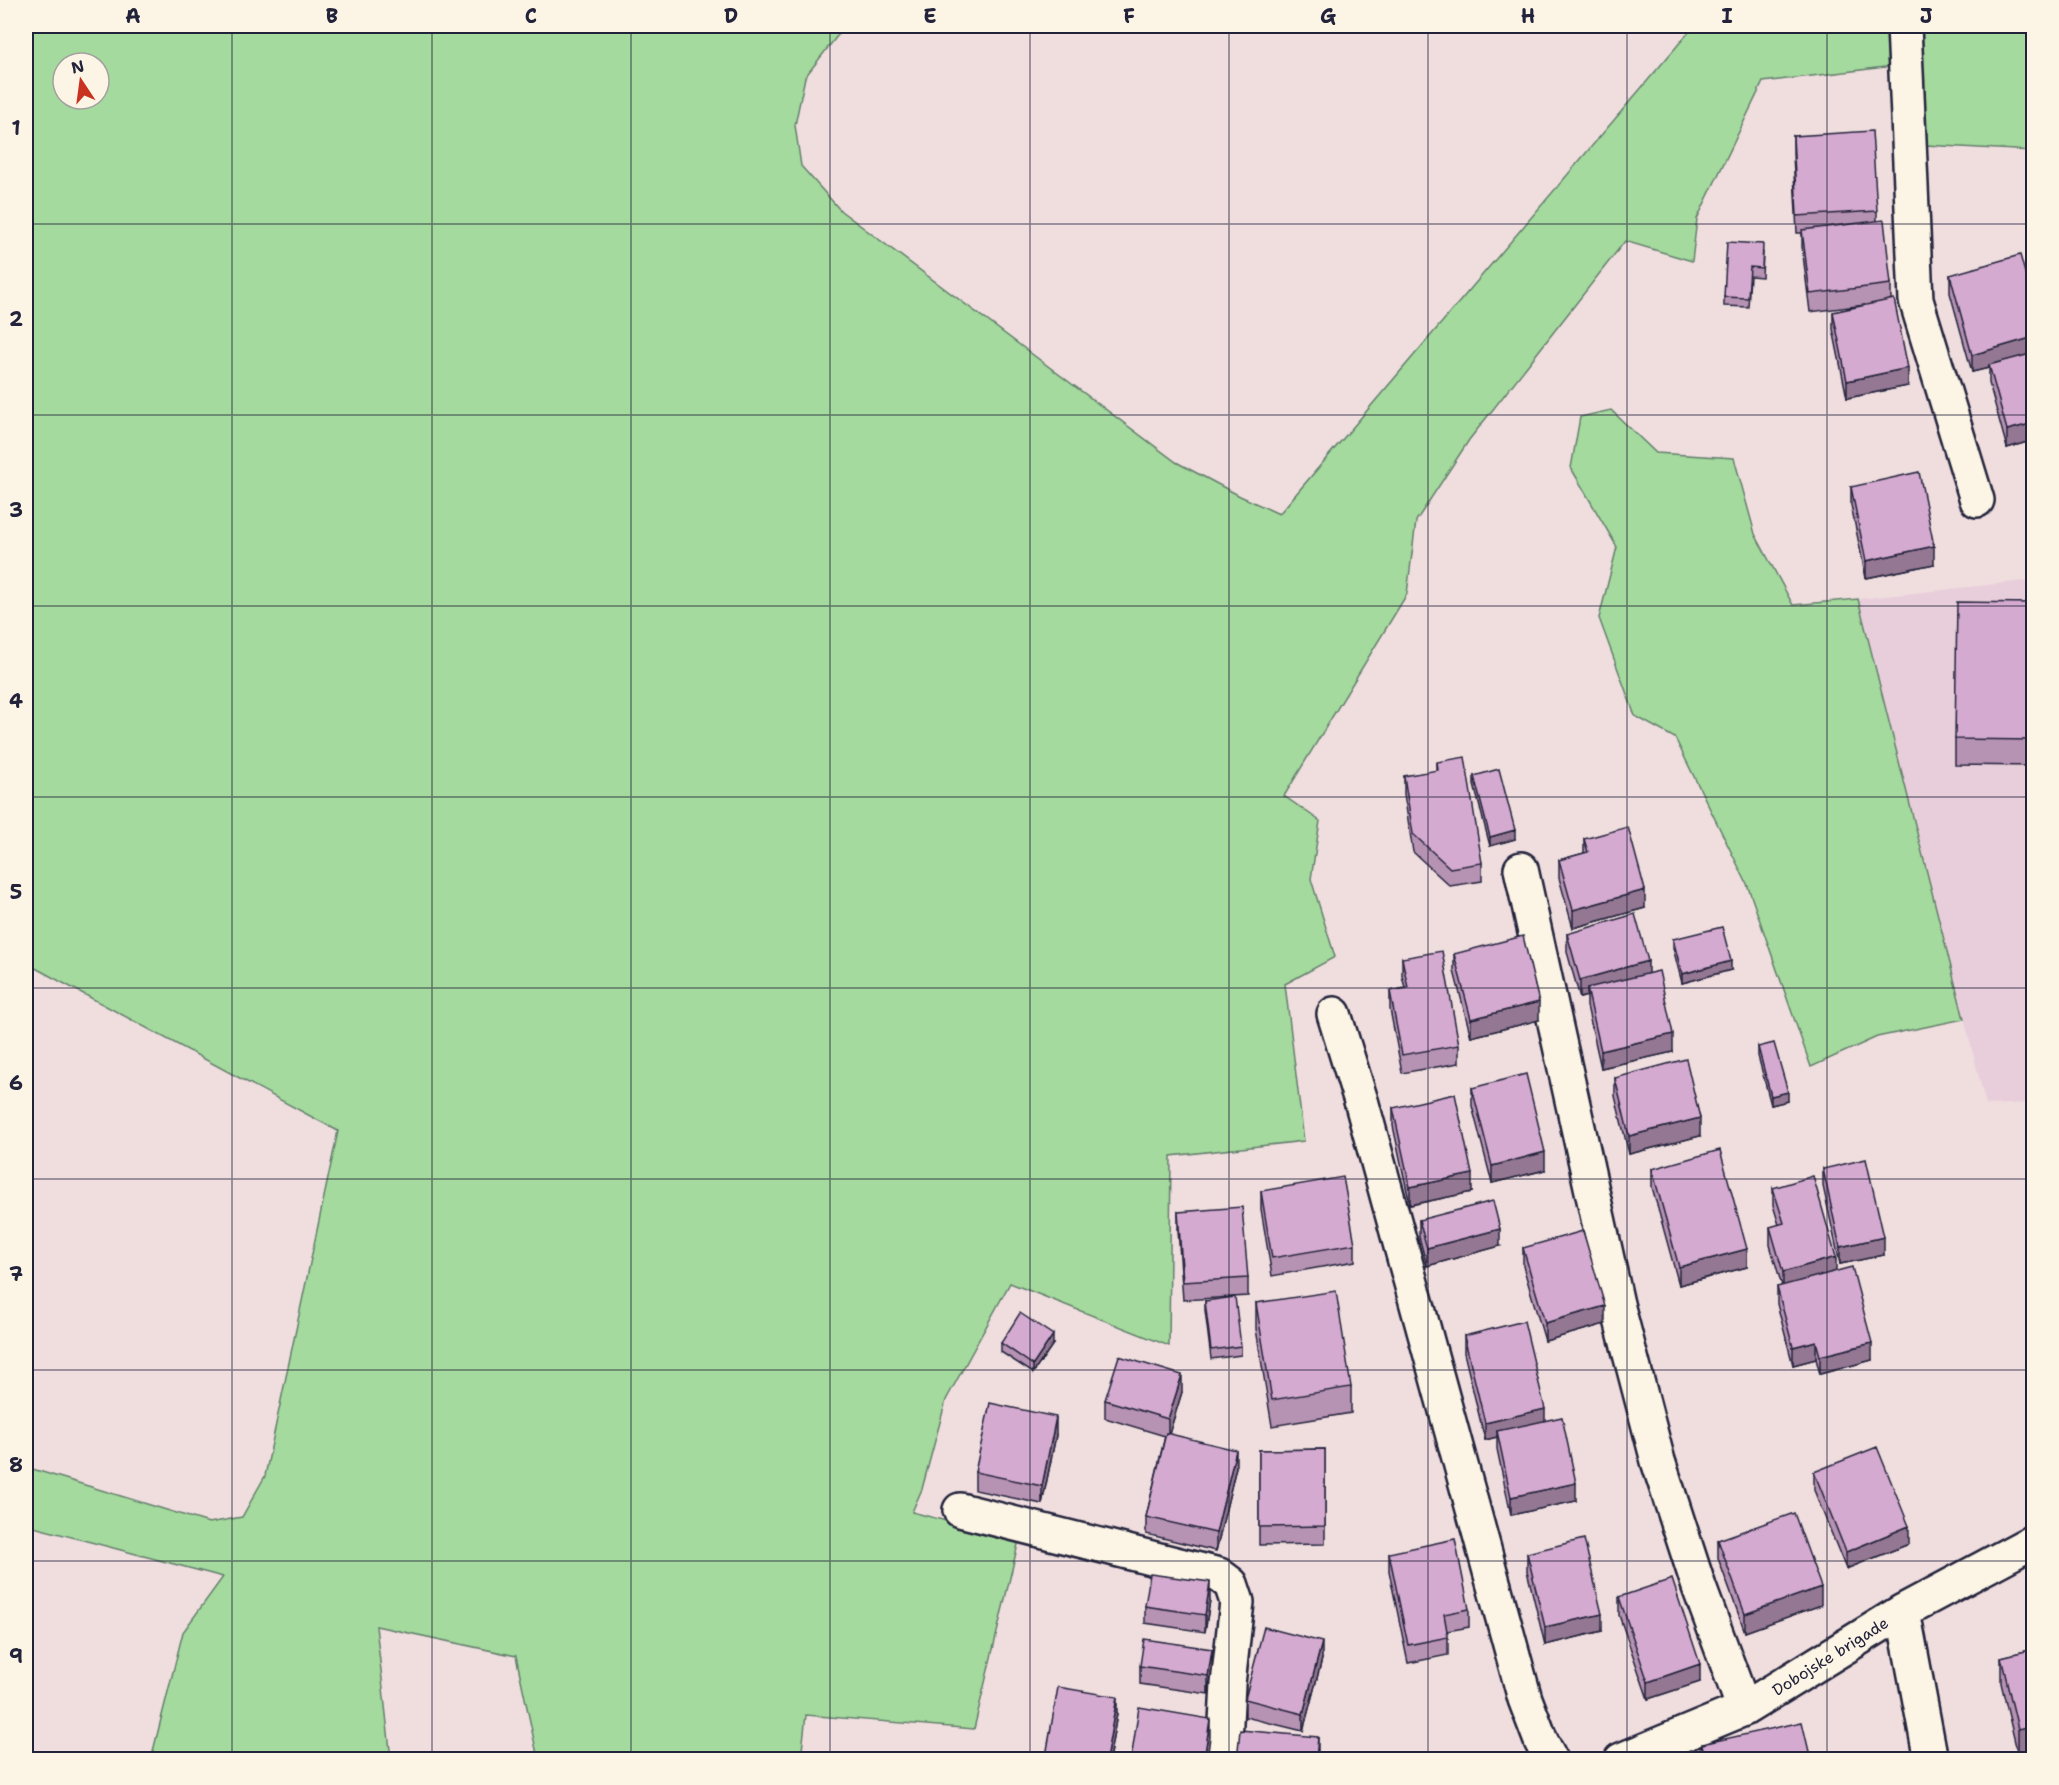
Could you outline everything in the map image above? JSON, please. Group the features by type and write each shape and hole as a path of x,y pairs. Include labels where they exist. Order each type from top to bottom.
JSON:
{"street":[{"path":"1904,26 1916,300 1977,500"},
{"path":"1521,869 1617,1304 1652,1438 1699,1587 1744,1709"},
{"path":"1334,1014 1362,1104 1525,1699 1551,1760"},
{"path":"960,1510 1219,1575 1231,1584 1237,1602 1228,1684 1224,1760"},
{"name":"Dobojske brigade","path":"1621,1760 1744,1709 1903,1611 2034,1541"},
{"path":"1903,1611 1931,1760"}],"shaded area":[{"path":"2033,580 2033,1103 1986,1105 1858,599"}],"green space":[{"path":"26,26 845,26 805,77 795,125 801,166 841,211 1176,462 1279,514 1694,26 1890,26 1893,66 1763,82 1697,219 1692,261 1625,241 1469,440 1416,521 1407,594 1284,796 1320,821 1311,879 1335,957 1285,984 1304,1141 1171,1156 1169,1346 1010,1283 946,1400 922,1489 912,1512 1019,1540 974,1729 806,1715 801,1759 538,1759 516,1656 376,1626 391,1759 151,1759 183,1632 223,1577 26,1525 26,1467 209,1523 242,1517 265,1476 338,1131 26,963"},
{"path":"1922,26 2033,26 2033,151 1925,145"},
{"path":"1611,410 1656,453 1734,458 1755,534 1793,605 1858,599 1964,1019 1877,1037 1811,1067 1747,884 1675,738 1635,716 1599,618 1617,547 1571,468 1580,417"}],"building":[{"path":"1872,131 1877,211 1797,216 1793,136"},
{"path":"1884,220 1891,284 1810,294 1802,230"},
{"path":"1727,242 1763,244 1762,268 1750,267 1748,298 1724,297"},
{"path":"2020,255 2034,305 2034,337 1972,355 1950,275"},
{"path":"1894,299 1908,368 1847,381 1833,312"},
{"path":"2034,353 2034,423 2007,430 1989,365"},
{"path":"1919,472 1934,546 1866,561 1851,487"},
{"path":"1957,602 2034,603 2034,740 1955,739"},
{"path":"1465,757 1482,863 1450,868 1413,834 1404,776 1438,770 1437,762"},
{"path":"1499,769 1515,830 1490,837 1474,776"},
{"path":"1628,827 1645,890 1573,910 1559,860 1588,852 1584,839"},
{"path":"1635,914 1648,961 1580,980 1567,934"},
{"path":"1722,927 1731,961 1682,974 1673,939"},
{"path":"1523,936 1539,1002 1471,1019 1454,954"},
{"path":"1442,951 1459,1045 1402,1055 1390,991 1408,988 1402,958"},
{"path":"1659,971 1673,1034 1601,1051 1587,988"},
{"path":"1774,1043 1788,1092 1771,1096 1758,1047"},
{"path":"1686,1059 1700,1118 1629,1136 1615,1078"},
{"path":"1526,1074 1545,1152 1492,1166 1472,1088"},
{"path":"1455,1094 1472,1174 1410,1187 1393,1108"},
{"path":"1720,1150 1747,1249 1679,1267 1652,1169"},
{"path":"1866,1159 1884,1237 1840,1247 1823,1169"},
{"path":"2031,1175 2034,1175 2034,1206 2032,1206"},
{"path":"1813,1176 1836,1257 1783,1272 1770,1227 1784,1223 1773,1188"},
{"path":"1343,1177 1355,1244 1272,1258 1261,1191"},
{"path":"1493,1201 1500,1229 1427,1248 1419,1220"},
{"path":"1242,1207 1248,1278 1183,1282 1178,1212"},
{"path":"1583,1231 1605,1306 1545,1323 1523,1248"},
{"path":"1852,1267 1872,1343 1820,1356 1816,1341 1793,1347 1777,1287"},
{"path":"1336,1291 1351,1387 1272,1400 1256,1303"},
{"path":"1235,1297 1241,1346 1211,1350 1205,1301"},
{"path":"1020,1313 1053,1335 1033,1365 1001,1343"},
{"path":"1524,1321 1545,1409 1485,1423 1464,1336"},
{"path":"1119,1356 1182,1375 1168,1419 1105,1400"},
{"path":"990,1403 1056,1417 1042,1486 975,1472"},
{"path":"1562,1417 1576,1483 1511,1497 1497,1431"},
{"path":"1166,1433 1236,1450 1216,1533 1146,1517"},
{"path":"1877,1447 1909,1526 1846,1552 1814,1472"},
{"path":"1325,1449 1325,1526 1259,1527 1259,1450"},
{"path":"1794,1513 1821,1587 1745,1614 1718,1540"},
{"path":"1455,1539 1469,1609 1444,1614 1448,1637 1408,1645 1389,1553"},
{"path":"1584,1539 1602,1614 1545,1627 1527,1553"},
{"path":"1150,1574 1210,1582 1205,1615 1145,1606"},
{"path":"1672,1579 1700,1664 1648,1682 1619,1597"},
{"path":"1264,1627 1322,1642 1303,1714 1245,1699"},
{"path":"1144,1639 1212,1649 1208,1676 1140,1666"},
{"path":"2034,1649 2034,1725 2018,1729 2001,1657"},
{"path":"1058,1687 1117,1697 1106,1760 1070,1760 1046,1756"},
{"path":"1139,1707 1210,1719 1204,1760 1131,1760"},
{"path":"1802,1722 1811,1760 1705,1760 1702,1744"},
{"path":"1240,1730 1318,1737 1316,1760 1237,1760"}]}
